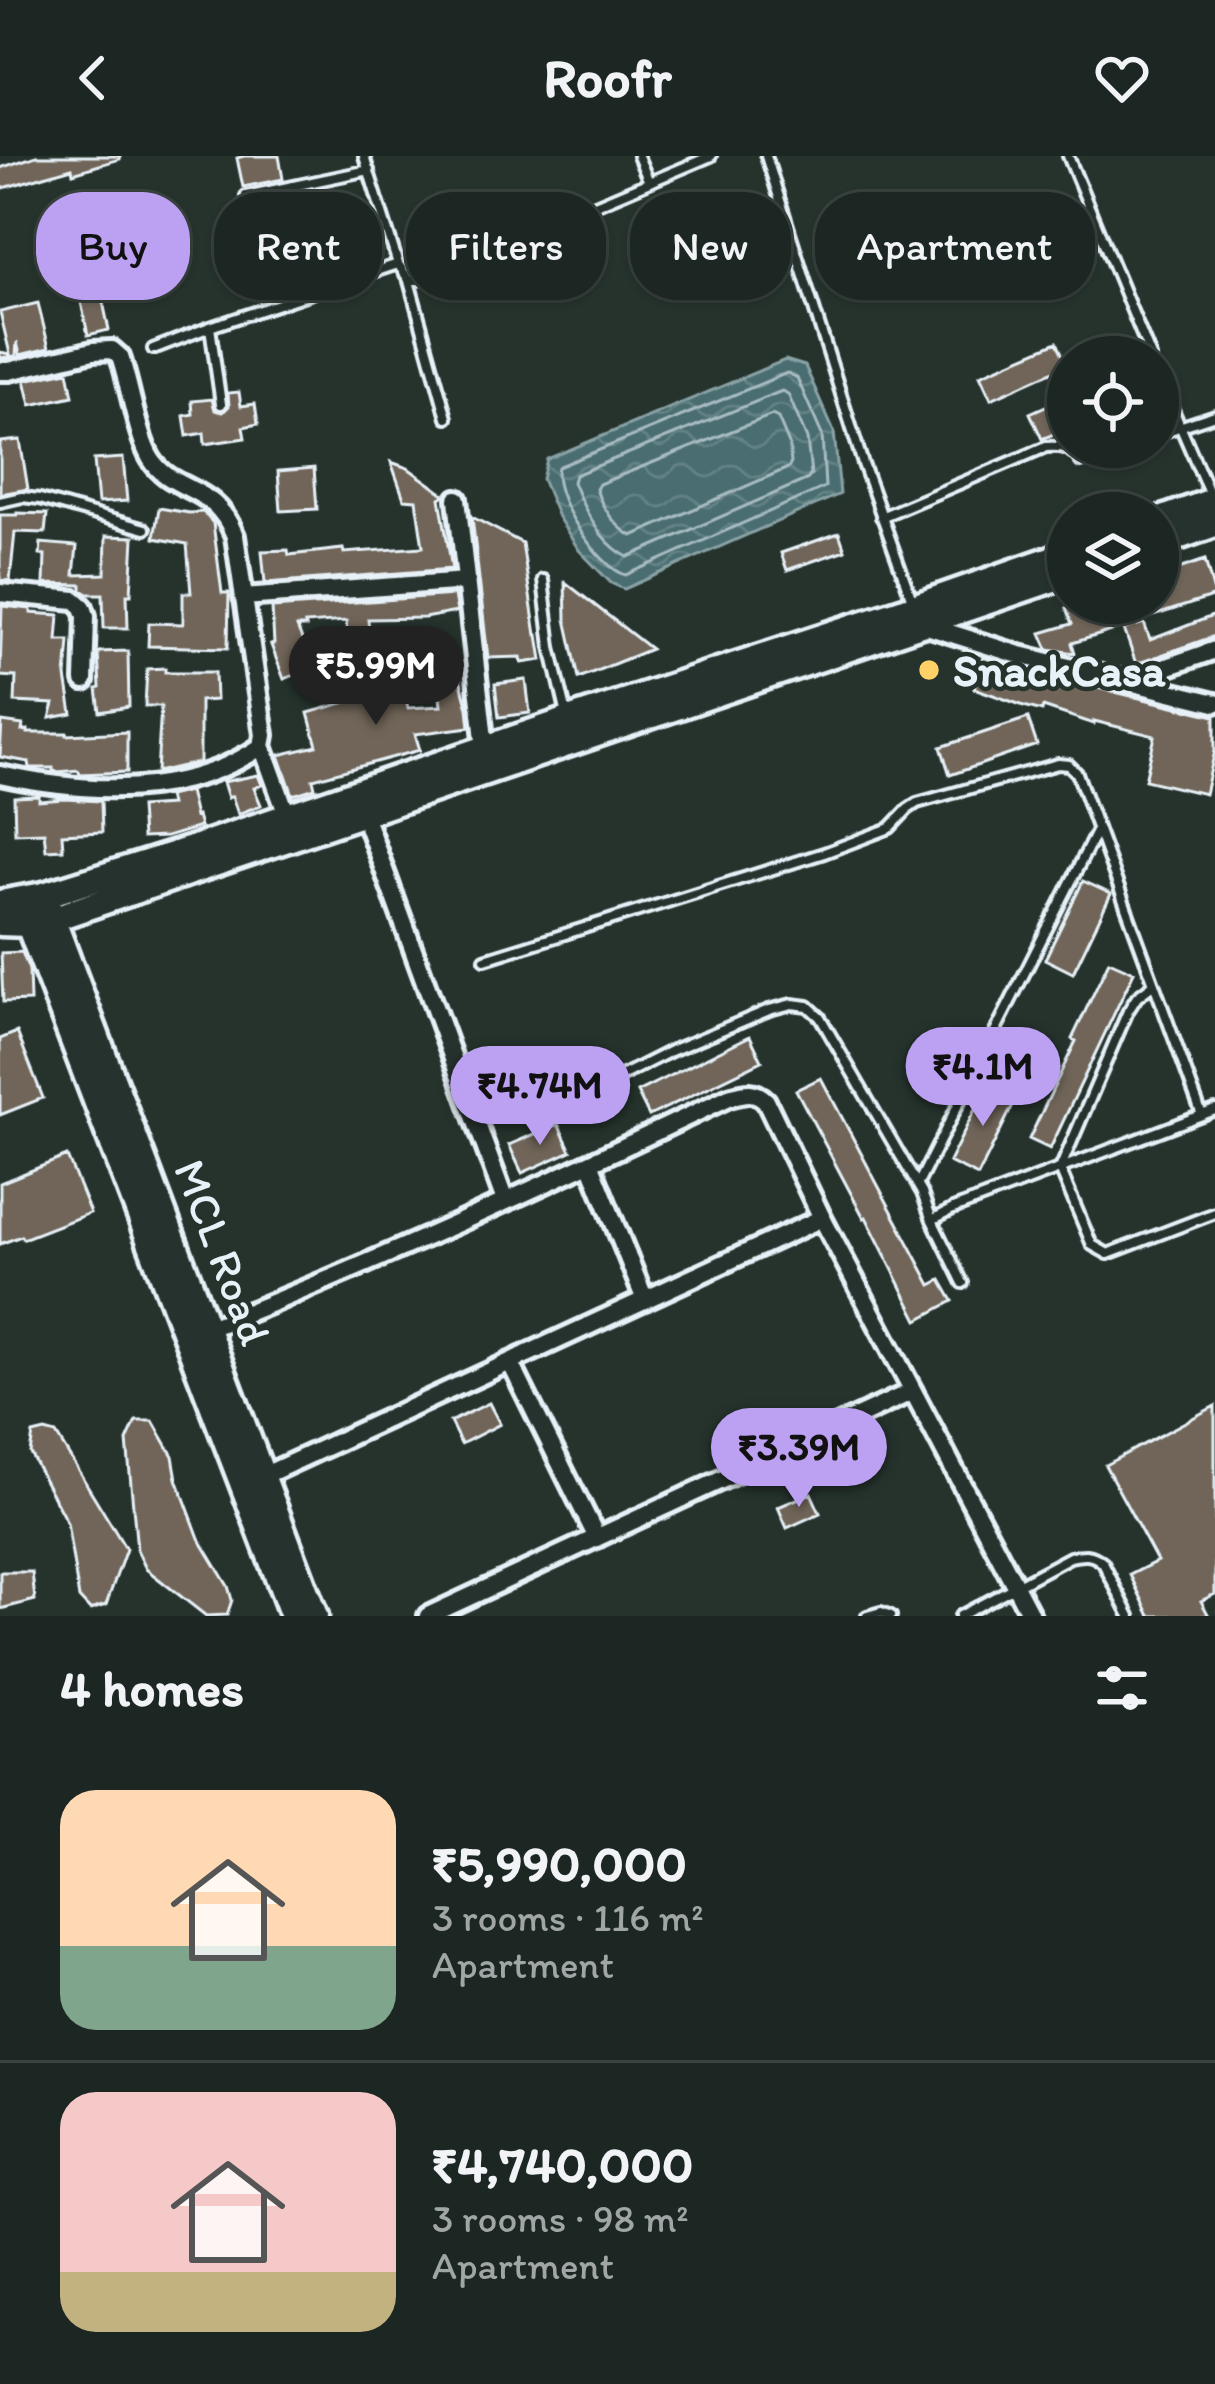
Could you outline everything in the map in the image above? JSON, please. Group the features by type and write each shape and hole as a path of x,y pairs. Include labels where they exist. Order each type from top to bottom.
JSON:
{"main road":[{"path":"1179,516 1214,509"},
{"path":"1179,531 1214,509"},
{"path":"29,908 364,815 918,616 1047,562"},
{"path":"0,923 188,850 568,720 1047,580"},
{"name":"MCL Road","path":"29,908 207,1329 315,1616"},
{"name":"MCL Road","path":"29,908 293,1616"}],"street":[{"path":"0,371 112,350 120,356 151,460 167,475 208,497 227,516 235,536 262,746 287,815"},
{"path":"458,499 485,748"},
{"path":"243,597 467,581"},
{"path":"0,593 75,600 82,607 86,616 83,681"},
{"path":"918,616 1016,654 1215,703"},
{"path":"1126,681 1215,650"},
{"path":"0,775 89,790 130,788 183,780 236,764 262,746"},
{"path":"364,815 505,1202"},
{"path":"207,1329 505,1202 729,1097 759,1095 1031,1616"},
{"path":"590,1163 645,1300"},
{"path":"262,1476 822,1218"},
{"path":"510,1362 597,1538"},
{"path":"428,1616 913,1391"}],"lane":[{"path":"364,156 398,264 406,276"},
{"path":"638,156 649,182"},
{"path":"606,200 711,156"},
{"path":"766,156 881,517 918,616"},
{"path":"1068,156 1142,336"},
{"path":"265,192 368,170"},
{"path":"152,349 398,264"},
{"path":"414,300 446,418"},
{"path":"210,327 221,404"},
{"path":"1214,509 1180,426 1215,415"},
{"path":"881,517 1047,448"},
{"path":"0,502 40,499 146,529"},
{"path":"543,580 551,647 568,720"},
{"path":"485,959 824,853 890,828 917,803 1058,764 1070,765 1077,773 1202,1115"},
{"path":"918,1185 1097,830"},
{"path":"1154,984 1128,1011 1060,1168 1092,1245 1108,1254 1215,1213"},
{"path":"536,1119 673,1050 769,1010 792,1004 808,1006 820,1018 918,1185 963,1283"},
{"path":"932,1220 1215,1109"},
{"path":"960,1616 1084,1554 1103,1563 1130,1616"},
{"path":"867,1616 880,1612 891,1616"}],"water":[{"path":"785,360 805,366 834,432 840,494 624,589 611,583 579,550 558,517 542,479 547,459"}],"building":[{"path":"36,156 120,159 0,189 0,168"},
{"path":"279,156 283,179 243,187 237,158"},
{"path":"103,300 109,330 88,335 81,302"},
{"path":"38,303 49,348 20,355 17,342 16,356 0,358 0,352 10,354 0,312"},
{"path":"1047,346 1047,374 991,399 980,375"},
{"path":"68,371 73,396 31,405 25,380"},
{"path":"239,392 241,406 255,404 258,424 243,427 245,438 205,444 204,433 187,436 184,416 193,414 192,401 212,399 215,410 223,412 229,406 228,393"},
{"path":"1047,405 1047,437 1042,439 1030,413"},
{"path":"20,440 28,489 0,494 0,442"},
{"path":"123,458 127,501 98,503 94,460"},
{"path":"391,462 408,468 445,495 440,498 452,569 265,583 262,551 288,550 289,555 423,547 416,500 404,499"},
{"path":"314,468 317,509 281,511 278,471"},
{"path":"159,508 203,512 213,523 222,593 229,593 228,648 148,646 149,623 183,624 183,593 191,593 187,544 154,538"},
{"path":"47,514 45,533 15,532 10,581 0,580 0,515"},
{"path":"472,517 522,543 542,660 522,663 521,657 488,658"},
{"path":"839,533 845,550 787,570 781,553"},
{"path":"106,536 134,537 128,628 104,628 103,594 88,594 82,585 44,584 41,543 77,546 74,575 105,574"},
{"path":"1205,560 1215,596 1179,608 1179,569"},
{"path":"565,582 651,649 579,678 566,619"},
{"path":"454,595 457,612 368,619 371,655 349,657 346,621 297,627 313,668 284,679 271,645 272,608"},
{"path":"2,606 59,615 57,640 69,640 66,677 72,714 50,718 54,704 15,702 16,677 0,676"},
{"path":"1215,615 1215,636 1136,664 1124,629 1144,624 1150,640"},
{"path":"1072,624 1121,624 1122,628 1072,643 1075,653 1048,649 1041,633"},
{"path":"434,647 451,647 470,727 415,734 420,750 313,779 315,788 293,795 279,755 317,746 308,713 402,686 408,708 441,706"},
{"path":"128,651 129,707 100,712 98,652"},
{"path":"983,657 1215,716 1215,751 1205,794 1145,780 1155,736 1094,724 1043,707 1042,711 974,688"},
{"path":"165,668 165,672 215,672 216,700 200,701 200,762 157,772 161,706 145,706 147,669"},
{"path":"526,680 530,713 499,717 495,684"},
{"path":"1028,718 1037,745 950,775 941,747"},
{"path":"2,722 23,725 22,731 28,733 127,732 127,772 58,772 0,757"},
{"path":"258,775 262,785 254,788 261,805 238,814 223,782"},
{"path":"189,791 200,827 142,838 140,807 170,805 168,796"},
{"path":"39,796 39,801 101,801 102,832 62,834 63,849 46,850 44,832 15,833 14,797"},
{"path":"1083,881 1111,894 1073,973 1045,959"},
{"path":"22,952 29,970 30,1001 3,1002 1,953"},
{"path":"1109,961 1134,972 1050,1149 1029,1139"},
{"path":"17,1032 43,1098 0,1115 0,1039"},
{"path":"750,1036 762,1061 649,1116 637,1092"},
{"path":"821,1078 931,1285 941,1280 953,1301 918,1320 796,1090"},
{"path":"988,1083 1017,1097 978,1176 949,1162"},
{"path":"558,1124 571,1151 522,1173 509,1145"},
{"path":"67,1156 90,1213 0,1244 0,1183"},
{"path":"489,1403 500,1424 461,1444 450,1422"},
{"path":"1215,1406 1215,1594 1201,1601 1209,1616 1150,1616 1130,1575 1157,1561 1105,1465"},
{"path":"136,1421 153,1421 173,1456 199,1538 228,1586 232,1600 227,1615 206,1616 146,1569 137,1550 127,1441"},
{"path":"33,1434 56,1434 126,1549 106,1605 90,1610 79,1598 67,1523 30,1453"},
{"path":"811,1493 820,1513 787,1528 778,1507"},
{"path":"0,1572 32,1572 35,1600 0,1609"}],"place":[{"name":"SnackCasa","path":"929,670"}]}
